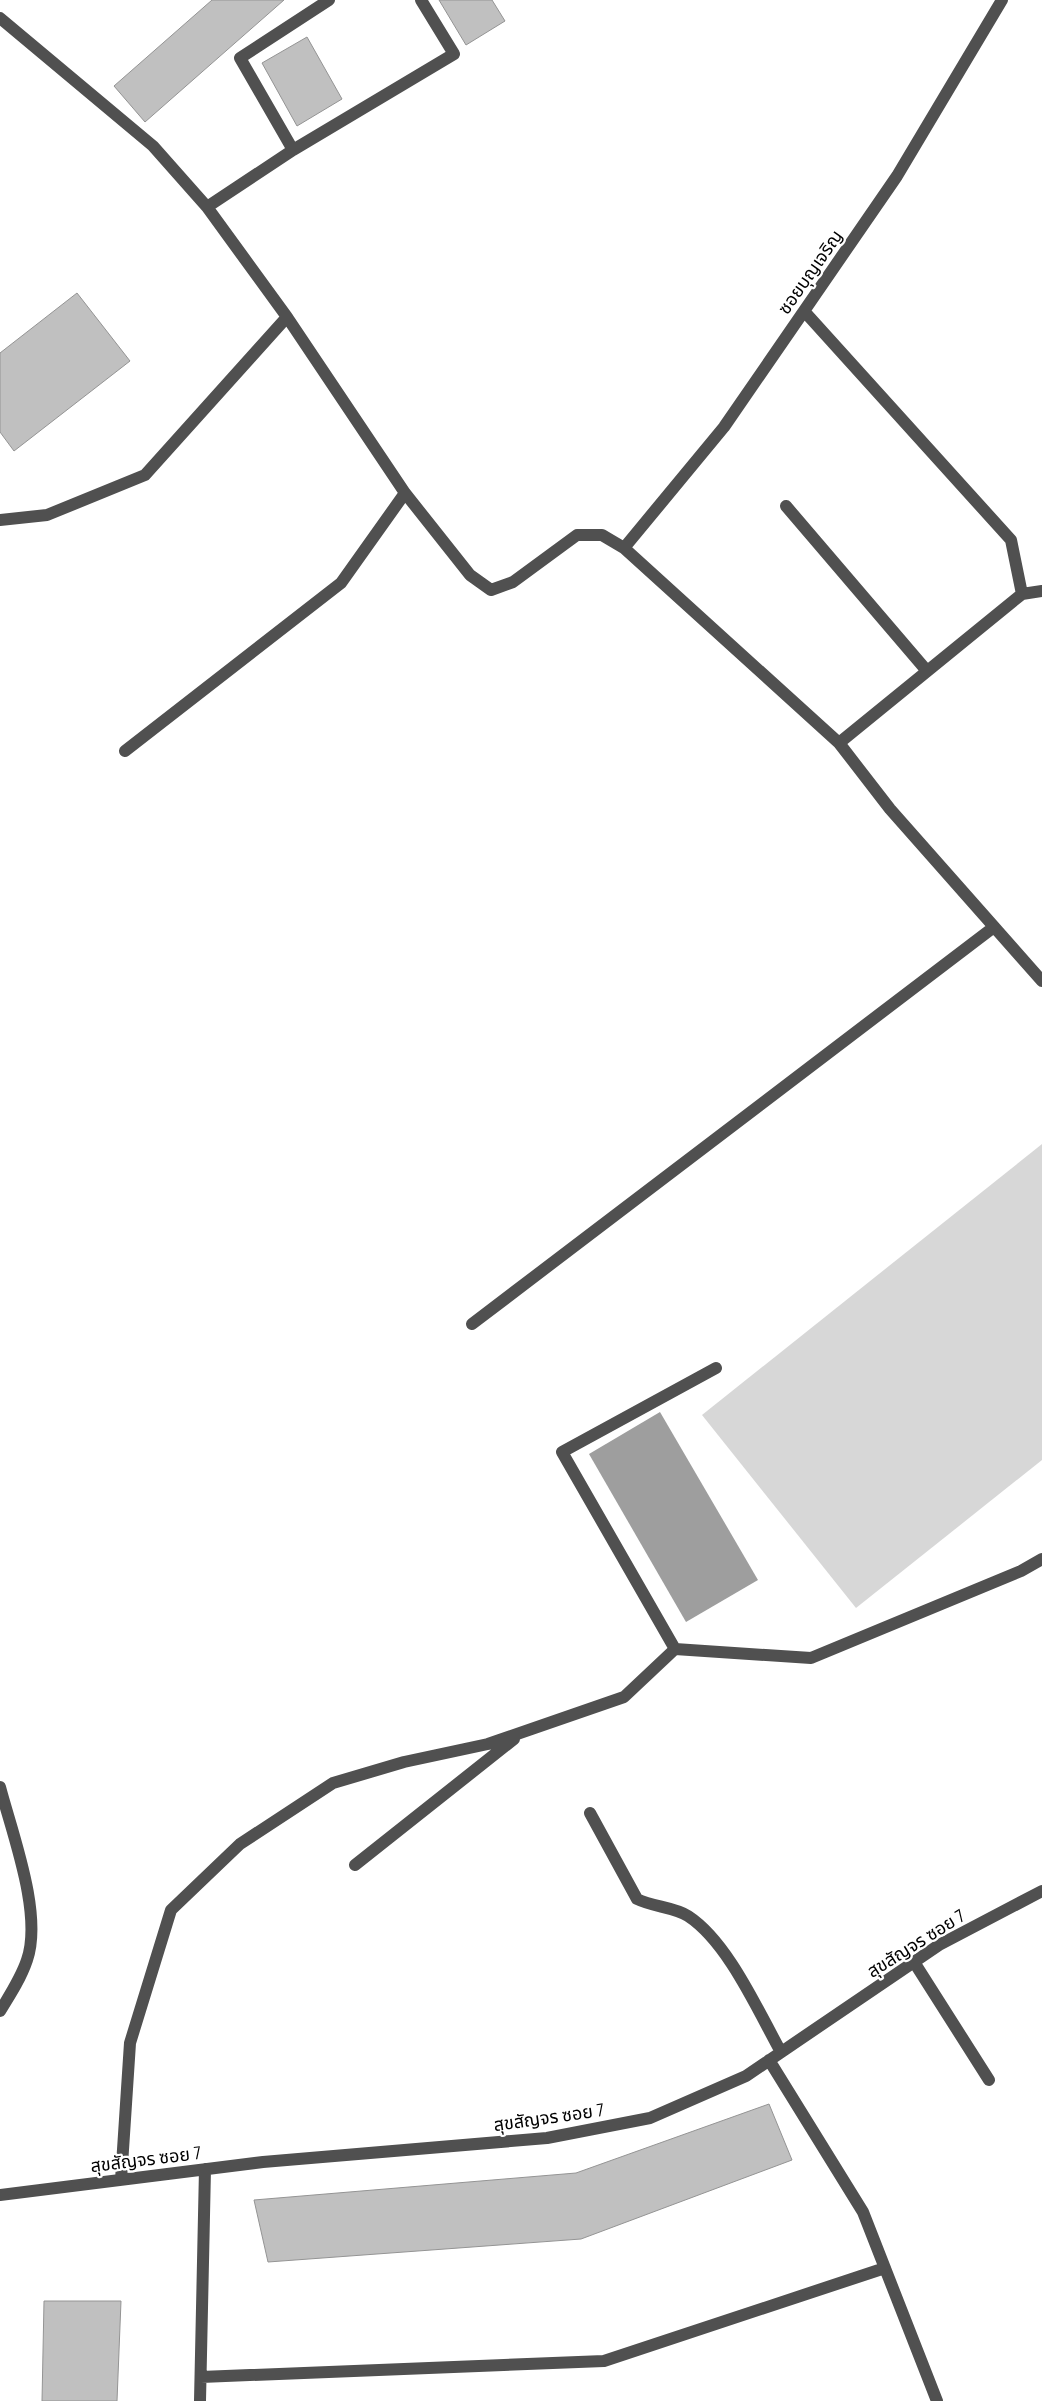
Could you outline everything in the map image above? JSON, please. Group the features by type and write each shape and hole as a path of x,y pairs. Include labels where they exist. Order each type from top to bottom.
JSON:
{"street":[{"path":"293,150 240,58 329,0"},
{"path":"207,207 293,150 454,54 421,0"},
{"name":"ซอยบุญเจริญ","path":"624,548 724,427 897,176 1002,0"},
{"path":"0,18 153,146 207,207 287,317 405,493 470,575 491,590 514,582 577,536 602,535 624,548 838,743 890,809 1042,981"},
{"path":"804,311 1011,540 1022,594"},
{"path":"0,520 47,515 145,475 287,317"},
{"path":"125,751 341,583 405,493"},
{"path":"786,506 927,671"},
{"path":"838,743 1022,594 1042,591"},
{"path":"472,1324 994,926"},
{"path":"675,1649 562,1452 716,1368"},
{"path":"121,2180 130,2043 170,1910 240,1844 333,1783 404,1762 488,1744 624,1697 675,1649 811,1658 1020,1571 1042,1559"},
{"path":"355,1865 522,1732"},
{"path":"0,1787 32,1913 28,1958 15,1987 0,2011"},
{"path":"590,1813 637,1898 650,1905 687,1915 714,1939 782,2052"},
{"name":"สุขสัญจร ซอย 7","path":"0,2195 263,2162 547,2138 622,2124 658,2114 746,2076 939,1946 1042,1891"},
{"path":"914,1962 990,2080"},
{"path":"769,2060 863,2212 937,2401"},
{"path":"200,2401 205,2169"},
{"path":"200,2377 604,2361 885,2268"}],"shaded area":[{"path":"1042,1144 1042,1460 856,1608 702,1415"},
{"path":"660,1412 758,1580 686,1622 589,1454"}],"building":[{"path":"212,0 284,0 145,122 114,86"},
{"path":"439,0 492,0 505,21 466,45"},
{"path":"307,37 342,99 297,126 262,63"},
{"path":"77,293 130,361 14,451 0,432 0,353"},
{"path":"769,2104 792,2160 581,2239 268,2262 254,2200 576,2173"},
{"path":"44,2301 121,2301 117,2401 42,2401"}]}
